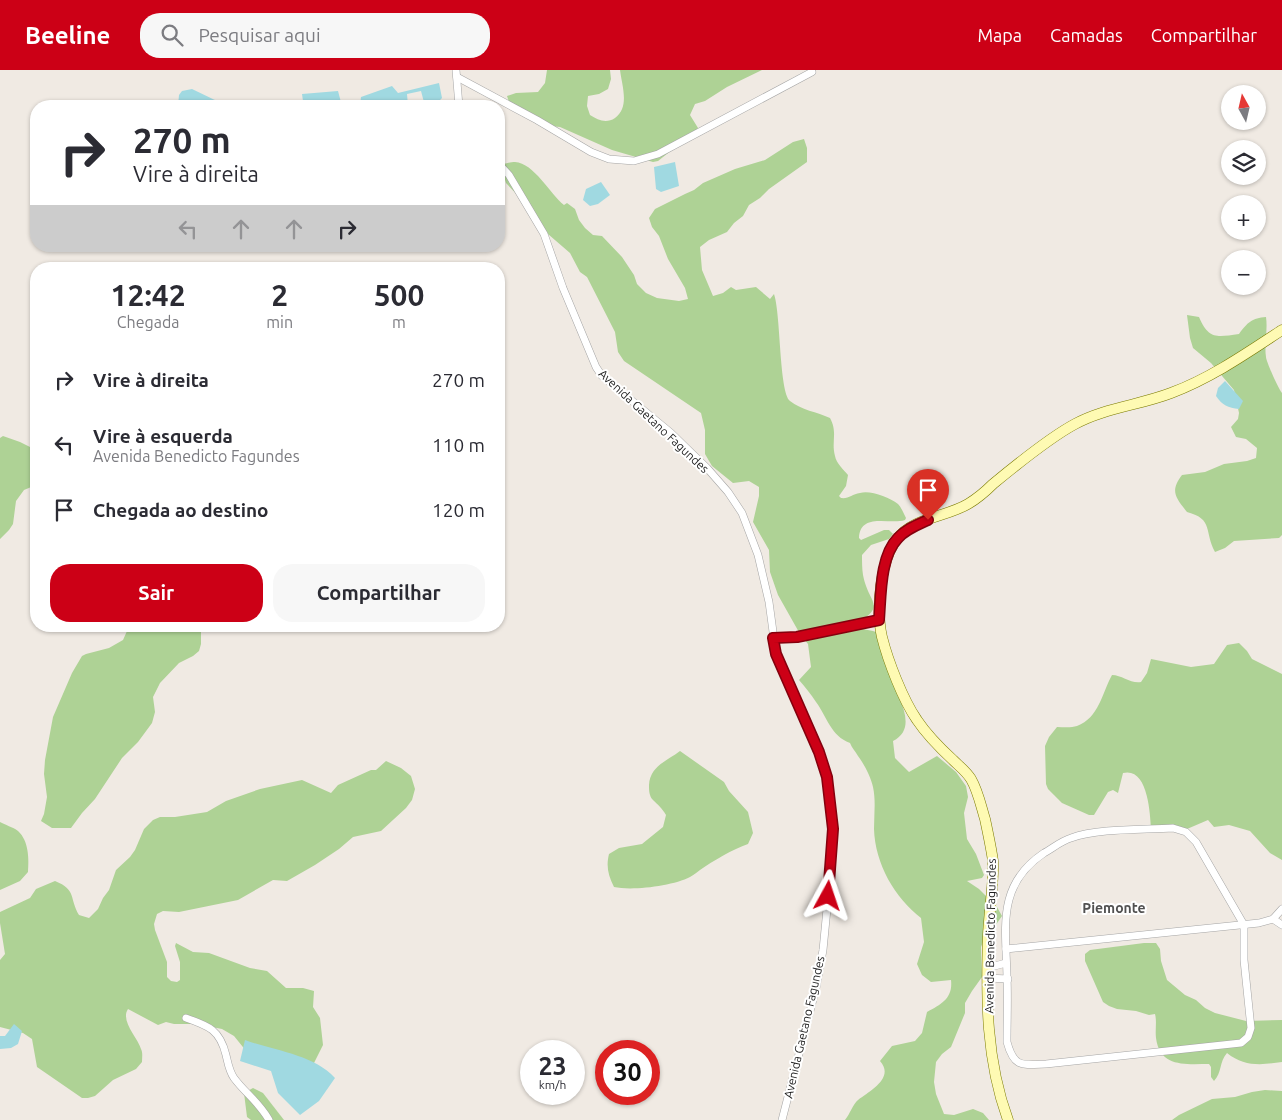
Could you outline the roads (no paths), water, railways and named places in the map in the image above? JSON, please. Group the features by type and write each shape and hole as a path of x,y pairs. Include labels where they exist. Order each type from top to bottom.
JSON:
{"street":[{"path":"505,102 591,152 609,159 634,162 658,154 812,72"},
{"path":"456,74 502,100"},
{"path":"456,74 458,100"},
{"name":"Avenida Gaetano Fagundes","path":"505,171 544,234 563,288 587,341 596,367 602,376 670,433 707,468 728,492 742,513 758,555 769,602 776,654 819,752 827,777 833,829 824,941 816,988 782,1120"},
{"name":"Avenida Benedicto Fagundes","path":"1008,1120 1000,1099 992,1065 988,1031 987,973 993,864 991,845 978,795 971,779 964,769 933,740 916,719 895,675 884,644 879,620 882,579 888,555 896,539 905,531 964,506 980,497 1038,449 1075,424 1088,417 1171,393 1220,370 1282,330"},
{"path":"773,638 819,633 856,623 879,620"},
{"path":"1173,828 1186,832 1196,842 1244,925 1244,960 1251,1028 1248,1037 1241,1043 1063,1063 1022,1065 1013,1059 1007,1042 1008,979 1006,949 1004,933 1006,907 1011,892 1020,875 1037,858 1069,838 1089,833 1173,828"},
{"path":"1006,949 1259,923 1273,919 1282,909"},
{"path":"1273,919 1282,925"},
{"path":"987,973 1006,963"},
{"path":"987,973 1008,979"},
{"path":"186,1018 206,1026 218,1034 222,1040 233,1077 252,1096 269,1120"}],"water":[{"path":"439,83 442,98 440,100 423,100 421,91 407,94 408,100 361,100 361,97 392,86 398,93"},
{"path":"192,89 215,100 179,100 182,91"},
{"path":"338,91 340,100 303,100 302,94"},
{"path":"675,162 679,186 661,192 656,189 654,167"},
{"path":"601,182 610,195 598,204 590,206 583,200 586,189"},
{"path":"1225,381 1243,401 1239,409 1226,406 1216,396 1218,388"},
{"path":"14,1024 22,1031 18,1044 11,1048 0,1049 0,1036 5,1036"},
{"path":"245,1040 305,1058 316,1063 335,1078 319,1101 300,1115 278,1093 271,1071 240,1061"}],"district":[{"name":"Piemonte","path":"1114,908"}]}
